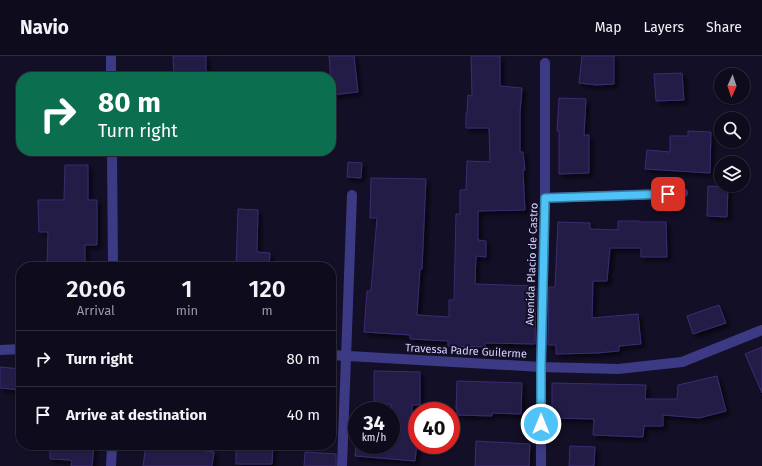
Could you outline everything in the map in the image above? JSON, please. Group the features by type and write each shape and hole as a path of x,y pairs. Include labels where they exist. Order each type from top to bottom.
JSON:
{"street":[{"path":"111,56 112,72"},
{"name":"Avenida Placio de Castro","path":"541,466 541,367 545,198 545,63"},
{"path":"112,156 113,262"},
{"path":"545,198 683,193"},
{"path":"342,466 352,194"},
{"name":"Travessa Padre Guilerme","path":"336,355 541,367 618,369 682,362 762,330"},
{"path":"0,350 16,349"},
{"path":"111,466 112,450"}],"building":[{"path":"173,56 206,56 206,72 174,72"},
{"path":"329,56 354,56 358,92 336,95 336,72 330,72"},
{"path":"471,56 500,56 500,86 522,88 520,113 520,152 523,152 525,170 523,170 525,210 478,211 478,240 486,241 486,257 476,256 475,284 536,286 535,344 485,343 485,347 448,346 448,341 410,339 410,335 364,332 367,291 371,291 377,218 370,218 371,178 426,179 422,269 420,269 417,315 449,317 449,300 454,300 456,214 460,214 460,190 466,190 467,161 490,162 489,128 466,128 468,95 472,96"},
{"path":"582,56 614,56 614,84 596,85 579,83"},
{"path":"682,73 684,100 656,101 654,74"},
{"path":"559,98 586,99 584,135 589,135 589,173 559,174 559,131 557,131"},
{"path":"688,131 711,132 710,173 645,169 647,150 670,152 670,136 688,136"},
{"path":"348,162 362,163 361,178 347,177"},
{"path":"65,165 88,165 88,200 97,200 97,245 85,245 85,262 47,262 48,232 39,232 38,200 64,200"},
{"path":"708,186 714,186 714,192 728,192 727,217 707,216"},
{"path":"238,209 258,210 257,252 270,253 269,262 236,262"},
{"path":"618,221 666,222 667,257 641,257 641,248 610,248 607,281 593,281 592,318 638,314 641,344 619,346 619,351 556,354 556,345 548,345 549,287 555,287 558,222 590,223 590,229 618,230"},
{"path":"719,305 726,323 693,334 687,316"},
{"path":"762,347 762,393 745,354"},
{"path":"0,367 16,369 16,390 0,388"},
{"path":"374,371 420,372 420,402 408,402 408,454 416,454 415,461 355,456 355,454 400,454 400,402 374,402"},
{"path":"717,376 726,411 699,418 663,415 663,426 644,426 643,437 593,435 594,419 552,418 552,383 646,385 645,399 677,399 678,385"},
{"path":"457,381 522,383 521,414 492,413 492,416 460,415 460,402 456,402"},
{"path":"476,441 530,444 529,466 475,466"},
{"path":"570,446 595,447 594,466 569,466"},
{"path":"50,450 94,450 92,466 71,466 72,462 70,460 50,459"},
{"path":"145,450 200,450 214,452 212,466 143,466"},
{"path":"236,450 273,450 272,464 236,464"},
{"path":"305,452 336,454 336,466 304,466"}],"route":[{"path":"541,424 545,198 668,194"}]}
